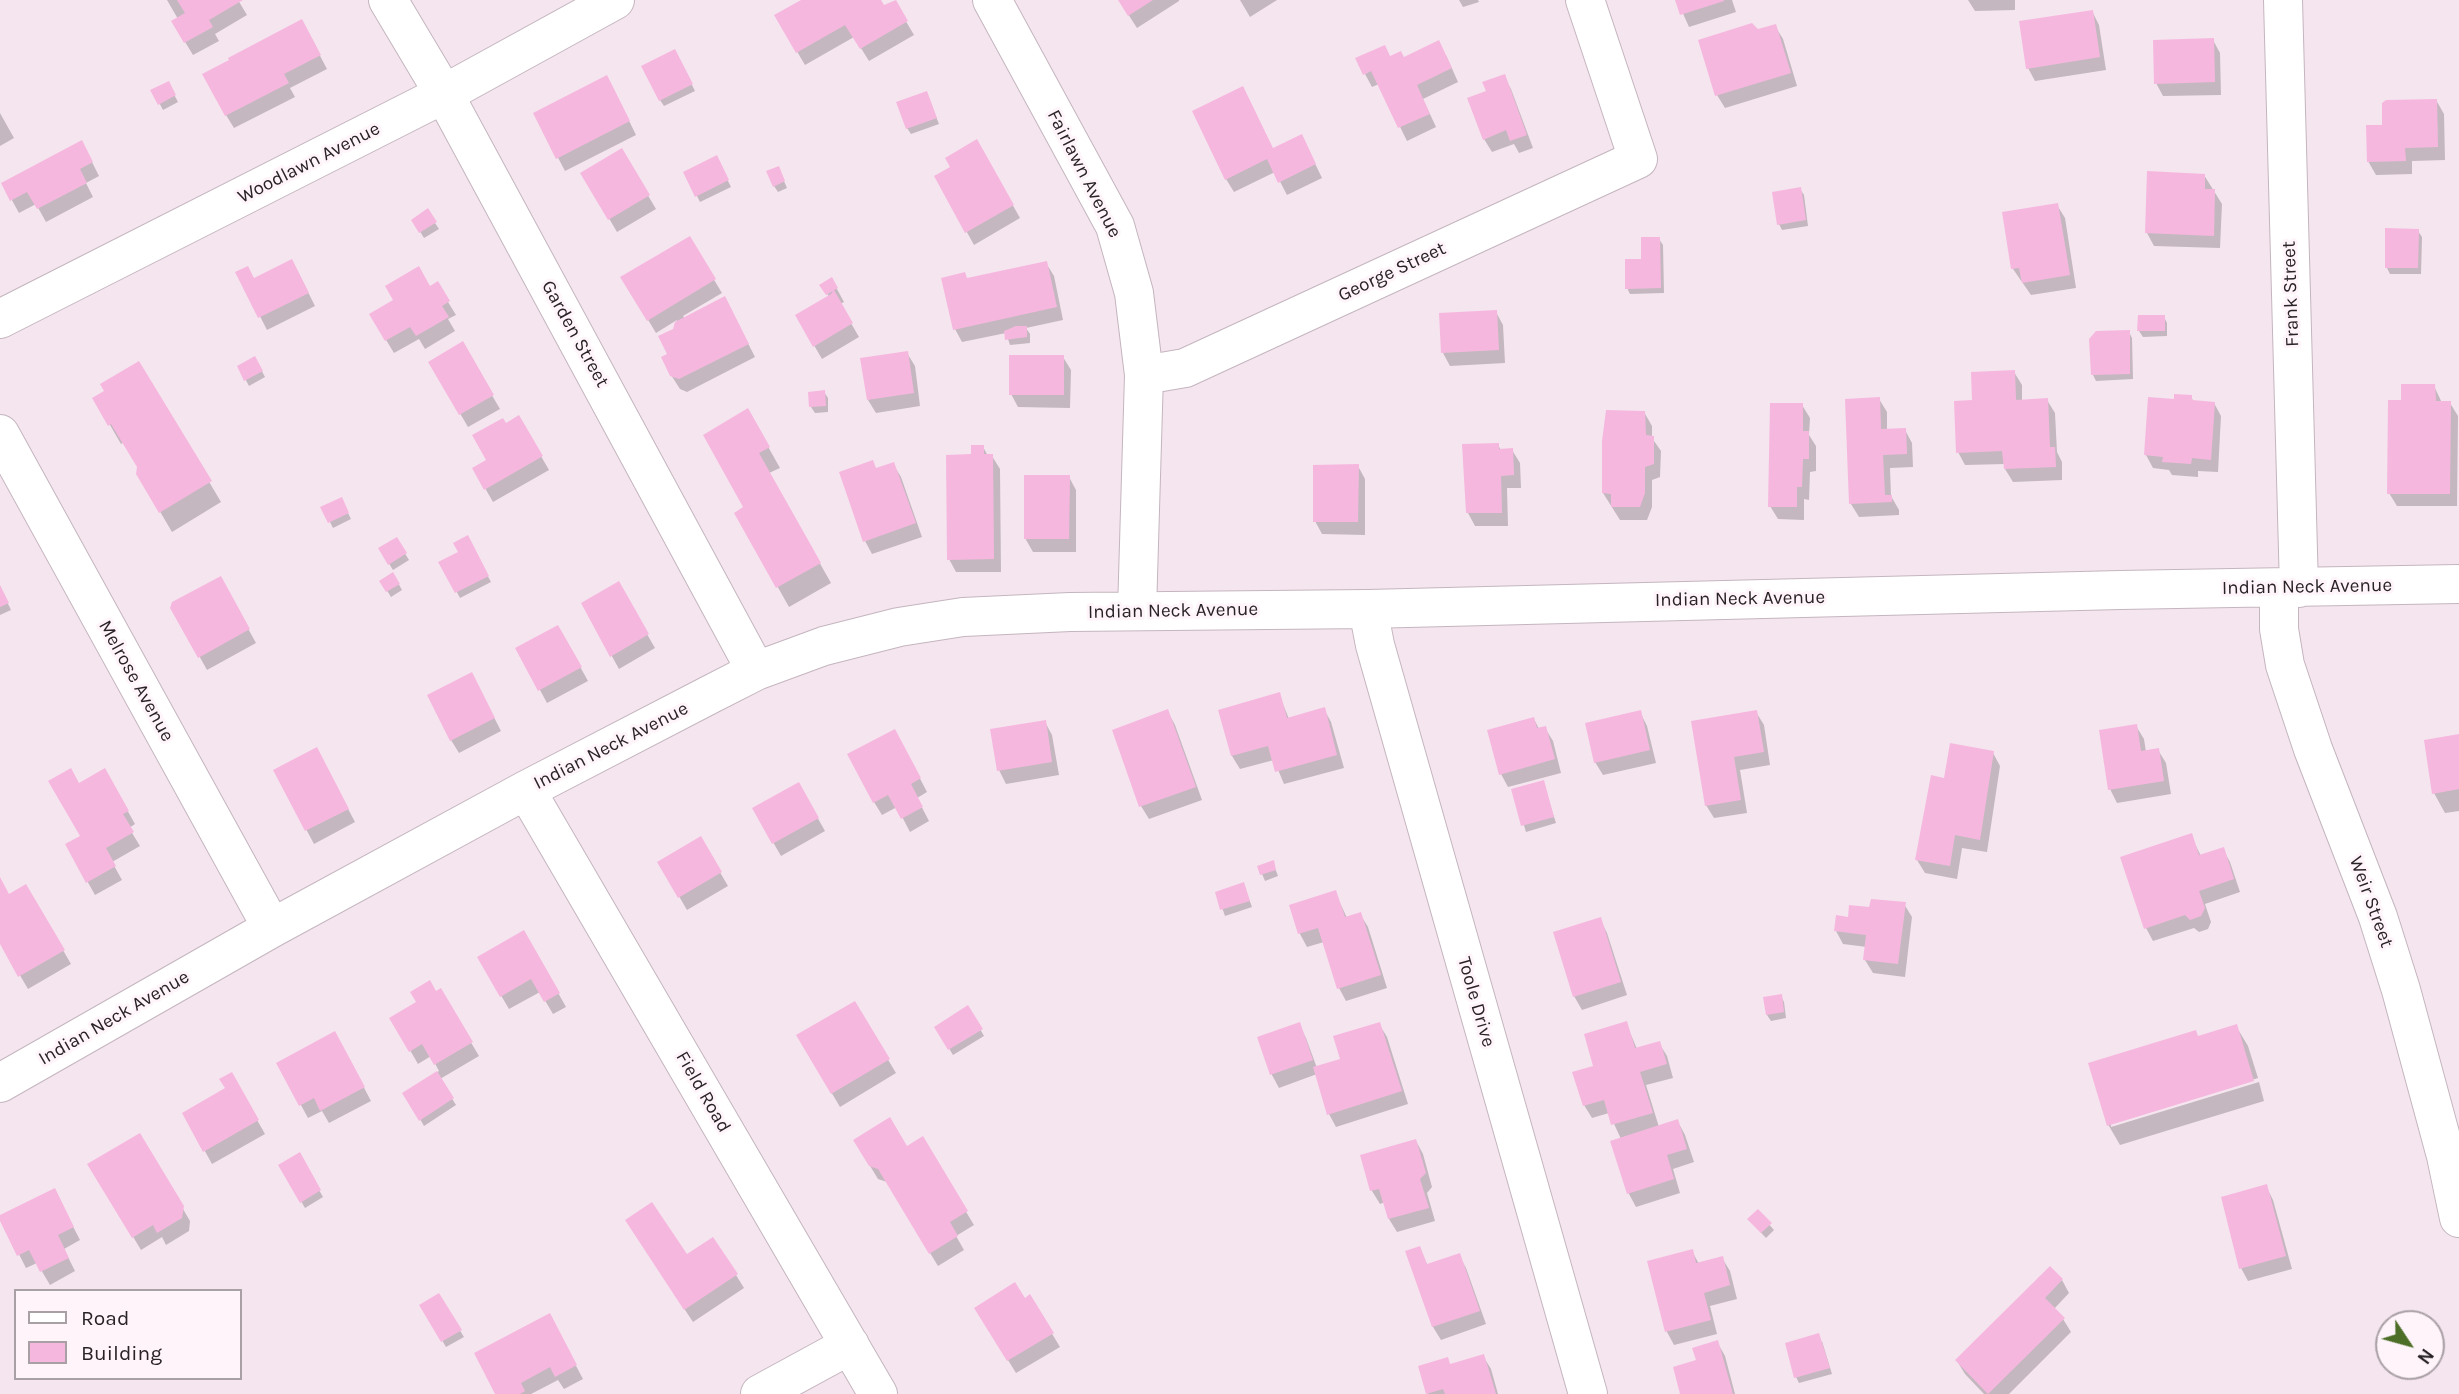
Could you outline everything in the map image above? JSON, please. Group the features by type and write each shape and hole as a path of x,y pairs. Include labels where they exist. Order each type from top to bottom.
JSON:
{"street":[{"name":"Garden Street","path":"388,0 444,94 756,671"},
{"name":"Woodlawn Avenue","path":"0,319 444,94 615,0"},
{"name":"Fairlawn Avenue","path":"992,0 1115,226 1135,293 1144,375 1137,611"},
{"name":"George Street","path":"1144,375 1185,368 1638,159 1585,0"},
{"name":"Frank Street","path":"2283,0 2289,588"},
{"name":"Melrose Avenue","path":"0,434 272,928"},
{"name":"Indian Neck Avenue","path":"0,1083 272,928 526,790 756,671 824,646 899,628 950,619 1137,611 1368,609 2459,584"},
{"name":"Weir Street","path":"2289,588 2279,629 2286,665 2317,761 2378,916 2446,1156 2459,1218"},
{"name":"Toole Drive","path":"1368,609 1375,645 1588,1394"},
{"name":"Field Road","path":"526,790 878,1394"},
{"path":"760,1394 850,1345"}],"building":[{"path":"177,0 243,0 209,20 213,27 184,43 171,21 185,13"},
{"path":"801,0 881,0 884,5 896,0 908,21 860,49 845,25 796,53 774,15"},
{"path":"1118,0 1153,0 1128,16"},
{"path":"1675,0 1724,0 1724,1 1680,15"},
{"path":"2093,10 2100,57 2026,69 2019,21"},
{"path":"302,19 321,55 284,74 289,83 225,116 202,74"},
{"path":"1752,23 1758,29 1776,24 1791,73 1715,96 1698,40"},
{"path":"2214,38 2215,82 2154,84 2153,40"},
{"path":"1439,40 1452,68 1417,85 1430,114 1398,128 1371,71 1363,75 1355,58 1385,45 1390,56 1401,51 1404,57"},
{"path":"675,49 693,84 659,101 641,66"},
{"path":"1505,74 1527,135 1510,141 1506,130 1483,140 1467,98 1486,91 1482,82"},
{"path":"607,75 630,121 556,159 533,113"},
{"path":"169,81 176,95 158,105 150,90"},
{"path":"1243,86 1273,148 1302,134 1316,164 1278,183 1267,159 1225,180 1192,111"},
{"path":"927,91 937,118 906,129 896,102"},
{"path":"2437,99 2438,147 2405,148 2406,161 2367,162 2366,125 2382,125 2382,103 2386,100"},
{"path":"977,139 1014,205 965,233 934,176 950,167 945,158"},
{"path":"82,140 93,162 80,169 87,183 37,209 27,192 10,201 1,183"},
{"path":"622,148 650,195 608,220 580,173"},
{"path":"717,155 729,180 695,197 683,172"},
{"path":"779,166 785,181 773,187 766,171"},
{"path":"2147,171 2205,174 2205,189 2215,189 2214,236 2145,233"},
{"path":"1801,187 1806,220 1777,225 1772,192"},
{"path":"2058,203 2070,275 2022,283 2019,268 2011,269 2002,212"},
{"path":"428,208 437,222 419,233 411,220"},
{"path":"2385,228 2419,229 2418,268 2385,268"},
{"path":"690,236 716,279 647,321 620,277"},
{"path":"1641,237 1660,237 1661,288 1625,289 1625,259 1641,259"},
{"path":"292,259 309,293 258,318 235,272 248,266 254,278"},
{"path":"1047,261 1057,307 953,330 941,278 965,272 967,278"},
{"path":"419,266 430,286 438,281 450,301 442,306 449,317 416,336 410,327 385,341 369,314 393,300 385,286"},
{"path":"832,277 838,288 834,290 853,323 813,347 795,315 831,294 833,291 826,295 819,285"},
{"path":"725,296 749,344 679,379 670,376 661,357 667,354 658,336 673,329 675,322"},
{"path":"1497,310 1499,350 1441,353 1439,313"},
{"path":"2138,315 2165,315 2165,331 2137,331"},
{"path":"1016,326 1027,326 1027,337 1005,340 1004,331"},
{"path":"2130,330 2130,374 2091,375 2089,339 2096,331"},
{"path":"463,341 494,395 459,415 428,362"},
{"path":"908,351 914,393 867,400 860,358"},
{"path":"1009,355 1064,355 1064,395 1009,395"},
{"path":"255,356 263,371 244,381 237,366"},
{"path":"139,361 212,481 159,513 136,474 137,467 92,398 104,391 100,384"},
{"path":"2015,370 2016,400 2048,398 2050,447 2055,447 2056,467 2004,469 2002,451 1956,453 1954,401 1972,400 1971,372"},
{"path":"2401,384 2435,384 2436,401 2451,401 2450,494 2387,494 2388,400 2401,400"},
{"path":"825,390 826,406 809,407 808,392"},
{"path":"2174,394 2192,395 2192,400 2215,402 2211,460 2192,458 2191,464 2162,462 2163,457 2144,455 2148,397 2174,399"},
{"path":"1880,397 1881,429 1906,428 1907,454 1883,455 1885,495 1892,495 1892,502 1849,504 1845,399"},
{"path":"1770,403 1803,403 1803,431 1809,431 1809,459 1803,459 1802,487 1797,487 1797,507 1768,507"},
{"path":"748,408 770,447 759,453 821,563 776,588 734,513 743,507 703,435"},
{"path":"1606,410 1645,411 1646,435 1654,436 1654,464 1645,467 1645,493 1640,507 1611,507 1611,494 1602,493 1602,441"},
{"path":"519,415 543,456 484,490 472,468 486,460 472,435 503,418 506,423"},
{"path":"1499,443 1499,449 1513,448 1514,475 1501,476 1502,513 1466,513 1462,444"},
{"path":"971,445 984,445 984,454 993,454 994,559 947,560 946,455 971,454"},
{"path":"873,460 876,468 894,462 916,523 863,542 839,472"},
{"path":"1359,464 1358,522 1313,522 1313,465"},
{"path":"1024,475 1070,475 1069,539 1024,539"},
{"path":"342,497 349,513 328,523 320,507"},
{"path":"468,535 489,576 455,593 438,562 458,552 453,543"},
{"path":"397,537 407,553 388,565 378,548"},
{"path":"393,572 400,584 386,592 379,581"},
{"path":"221,576 250,629 198,658 170,608 172,602"},
{"path":"619,581 649,634 610,657 581,603"},
{"path":"0,585 9,603 0,607"},
{"path":"558,625 582,667 538,691 515,648"},
{"path":"472,672 495,718 450,741 427,695"},
{"path":"1280,692 1287,718 1325,707 1337,755 1275,772 1268,746 1231,756 1218,710"},
{"path":"1168,709 1196,787 1139,807 1112,730"},
{"path":"1641,710 1650,750 1594,763 1585,723"},
{"path":"1757,710 1764,752 1734,757 1741,800 1705,806 1691,721"},
{"path":"1534,717 1537,728 1546,726 1555,759 1499,775 1487,730"},
{"path":"1046,720 1052,762 997,771 990,729"},
{"path":"2137,724 2141,751 2159,748 2164,781 2108,790 2099,730"},
{"path":"895,729 921,778 911,784 923,807 901,819 888,795 873,803 847,754"},
{"path":"2459,734 2459,789 2432,794 2424,740"},
{"path":"1950,743 1994,751 1980,840 1955,835 1950,866 1915,860 1931,775 1944,778"},
{"path":"317,747 349,809 305,831 273,770"},
{"path":"71,768 79,783 105,768 129,811 123,814 134,832 106,848 116,866 86,883 65,844 80,836 48,781"},
{"path":"1544,780 1554,817 1521,826 1511,789"},
{"path":"799,782 819,818 772,844 752,808"},
{"path":"2192,833 2199,855 2224,847 2234,879 2199,891 2205,908 2201,916 2190,920 2185,915 2144,929 2120,857"},
{"path":"701,836 722,872 678,898 657,862"},
{"path":"1274,860 1276,870 1260,875 1257,866"},
{"path":"0,877 9,894 26,884 65,950 18,977 0,944"},
{"path":"1244,882 1250,901 1220,910 1215,892"},
{"path":"1336,890 1345,917 1361,912 1381,975 1337,989 1318,928 1298,934 1289,905"},
{"path":"1871,899 1906,902 1898,964 1863,960 1866,935 1834,931 1836,915 1848,917 1849,905 1869,907"},
{"path":"1601,917 1621,982 1573,997 1553,932"},
{"path":"524,930 560,993 544,1002 531,979 500,997 477,957"},
{"path":"430,980 436,991 441,988 473,1042 434,1065 422,1044 409,1052 389,1018 416,1002 410,992"},
{"path":"1782,994 1784,1012 1766,1015 1763,997"},
{"path":"855,1001 890,1059 831,1094 796,1035"},
{"path":"968,1005 983,1029 948,1050 934,1027"},
{"path":"1627,1021 1635,1048 1660,1041 1667,1064 1640,1072 1653,1113 1611,1125 1604,1100 1583,1106 1572,1072 1593,1066 1584,1034"},
{"path":"1300,1022 1313,1060 1270,1075 1257,1037"},
{"path":"1380,1022 1402,1091 1327,1115 1313,1067 1340,1059 1333,1036"},
{"path":"2237,1024 2254,1081 2107,1126 2088,1063 2196,1030 2198,1036"},
{"path":"335,1031 365,1087 320,1111 314,1098 299,1106 276,1063"},
{"path":"437,1071 454,1098 419,1121 402,1093"},
{"path":"232,1072 259,1120 203,1152 182,1113 225,1088 219,1079"},
{"path":"890,1117 907,1146 923,1136 968,1211 950,1222 958,1236 929,1254 878,1169 869,1166 853,1140"},
{"path":"1678,1119 1687,1149 1667,1155 1674,1179 1627,1194 1610,1141"},
{"path":"140,1133 184,1206 182,1218 157,1233 153,1225 132,1238 87,1164"},
{"path":"1416,1139 1426,1173 1420,1179 1429,1208 1388,1219 1379,1189 1370,1191 1360,1155"},
{"path":"300,1152 321,1190 300,1203 278,1165"},
{"path":"2267,1184 2286,1256 2239,1269 2221,1197"},
{"path":"55,1188 74,1227 58,1235 69,1258 40,1272 29,1250 17,1256 0,1221 0,1215"},
{"path":"652,1202 687,1254 713,1237 738,1274 684,1310 625,1220"},
{"path":"1758,1209 1772,1223 1761,1233 1747,1219"},
{"path":"1420,1246 1427,1264 1460,1253 1480,1311 1432,1327 1405,1251"},
{"path":"1693,1249 1696,1263 1723,1256 1730,1285 1704,1293 1711,1320 1665,1332 1647,1261"},
{"path":"2050,1266 2063,1279 2045,1298 2065,1318 1988,1394 1955,1360"},
{"path":"1015,1282 1025,1298 1030,1294 1054,1333 1007,1361 974,1308"},
{"path":"439,1293 462,1330 441,1342 419,1305"},
{"path":"550,1313 577,1365 555,1377 550,1367 521,1383 525,1391 520,1394 495,1394 474,1353"},
{"path":"1819,1333 1830,1368 1794,1378 1785,1343"},
{"path":"1718,1340 1733,1394 1680,1394 1673,1367 1696,1360 1692,1348"},
{"path":"1484,1354 1496,1394 1445,1394 1443,1389 1426,1394 1418,1366 1448,1357 1450,1364"}]}
